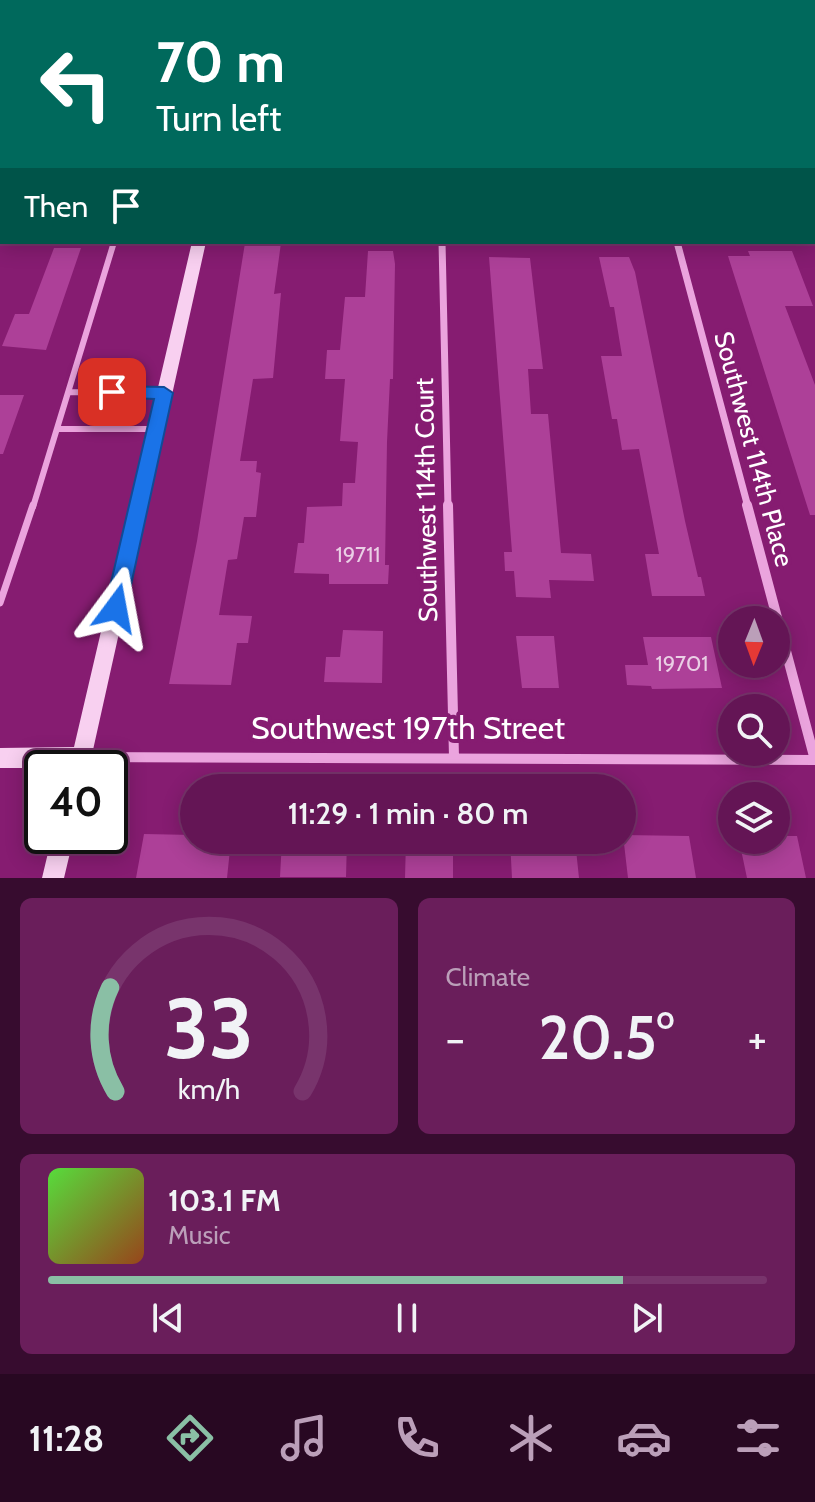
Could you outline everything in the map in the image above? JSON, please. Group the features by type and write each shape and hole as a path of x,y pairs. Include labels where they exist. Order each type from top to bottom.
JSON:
{"street":[{"path":"83,750 199,244"},
{"name":"Southwest 114th Court","path":"442,244 454,757"},
{"name":"Southwest 114th Place","path":"678,244 815,760"},
{"name":"Southwest 197th Street","path":"128,761 454,757 815,760"},
{"name":"Southwest 197th Street","path":"0,758 24,759"},
{"path":"53,878 59,854"}],"lane":[{"path":"0,603 59,429 113,244"},
{"path":"70,392 164,393"},
{"path":"59,429 157,429"}],"building":[{"path":"245,244 281,244 274,294 281,293 273,378 253,379 240,461 257,461 256,472 261,473 256,517 244,517 237,559 228,560 219,615 252,616 248,643 237,643 231,685 169,684 197,541"},
{"path":"54,248 81,248 46,350 2,346 15,314 29,314"},
{"path":"368,251 393,251 395,264 393,379 390,379 387,442 385,565 389,565 388,584 329,584 329,574 294,573 298,543 304,543 307,507 342,506 343,483 355,483 358,442 340,441 345,379 325,379 327,350 340,350 345,297 365,297"},
{"path":"748,251 792,251 813,306 785,306 815,385 815,515 810,515 728,256 750,256"},
{"path":"489,257 530,258 543,369 528,369 531,414 548,414 561,553 591,554 594,581 549,580 551,598 516,597 514,571 505,571 504,552 512,552"},
{"path":"599,257 629,257 635,272 685,521 705,596 652,596 645,554 659,554 639,449 622,450 617,419 612,419 601,356 622,356 614,307 610,307"},
{"path":"0,395 24,395 3,454 0,454"},
{"path":"343,630 383,631 382,683 324,682 326,657 340,657"},
{"path":"516,636 554,636 559,688 522,688"},
{"path":"643,637 711,637 722,688 652,689 651,686 627,685 625,665 648,665"},
{"path":"144,834 180,835 180,854 230,854 227,878 136,878"},
{"path":"636,835 689,836 696,878 628,878 625,854 636,854"},
{"path":"790,836 797,836 806,878 747,878 742,854 790,854"},
{"path":"281,854 347,854 346,877 280,877"},
{"path":"406,854 453,854 453,878 405,878"},
{"path":"511,854 576,854 579,878 512,878"}],"route":[{"path":"112,392 164,393 116,608"}]}
